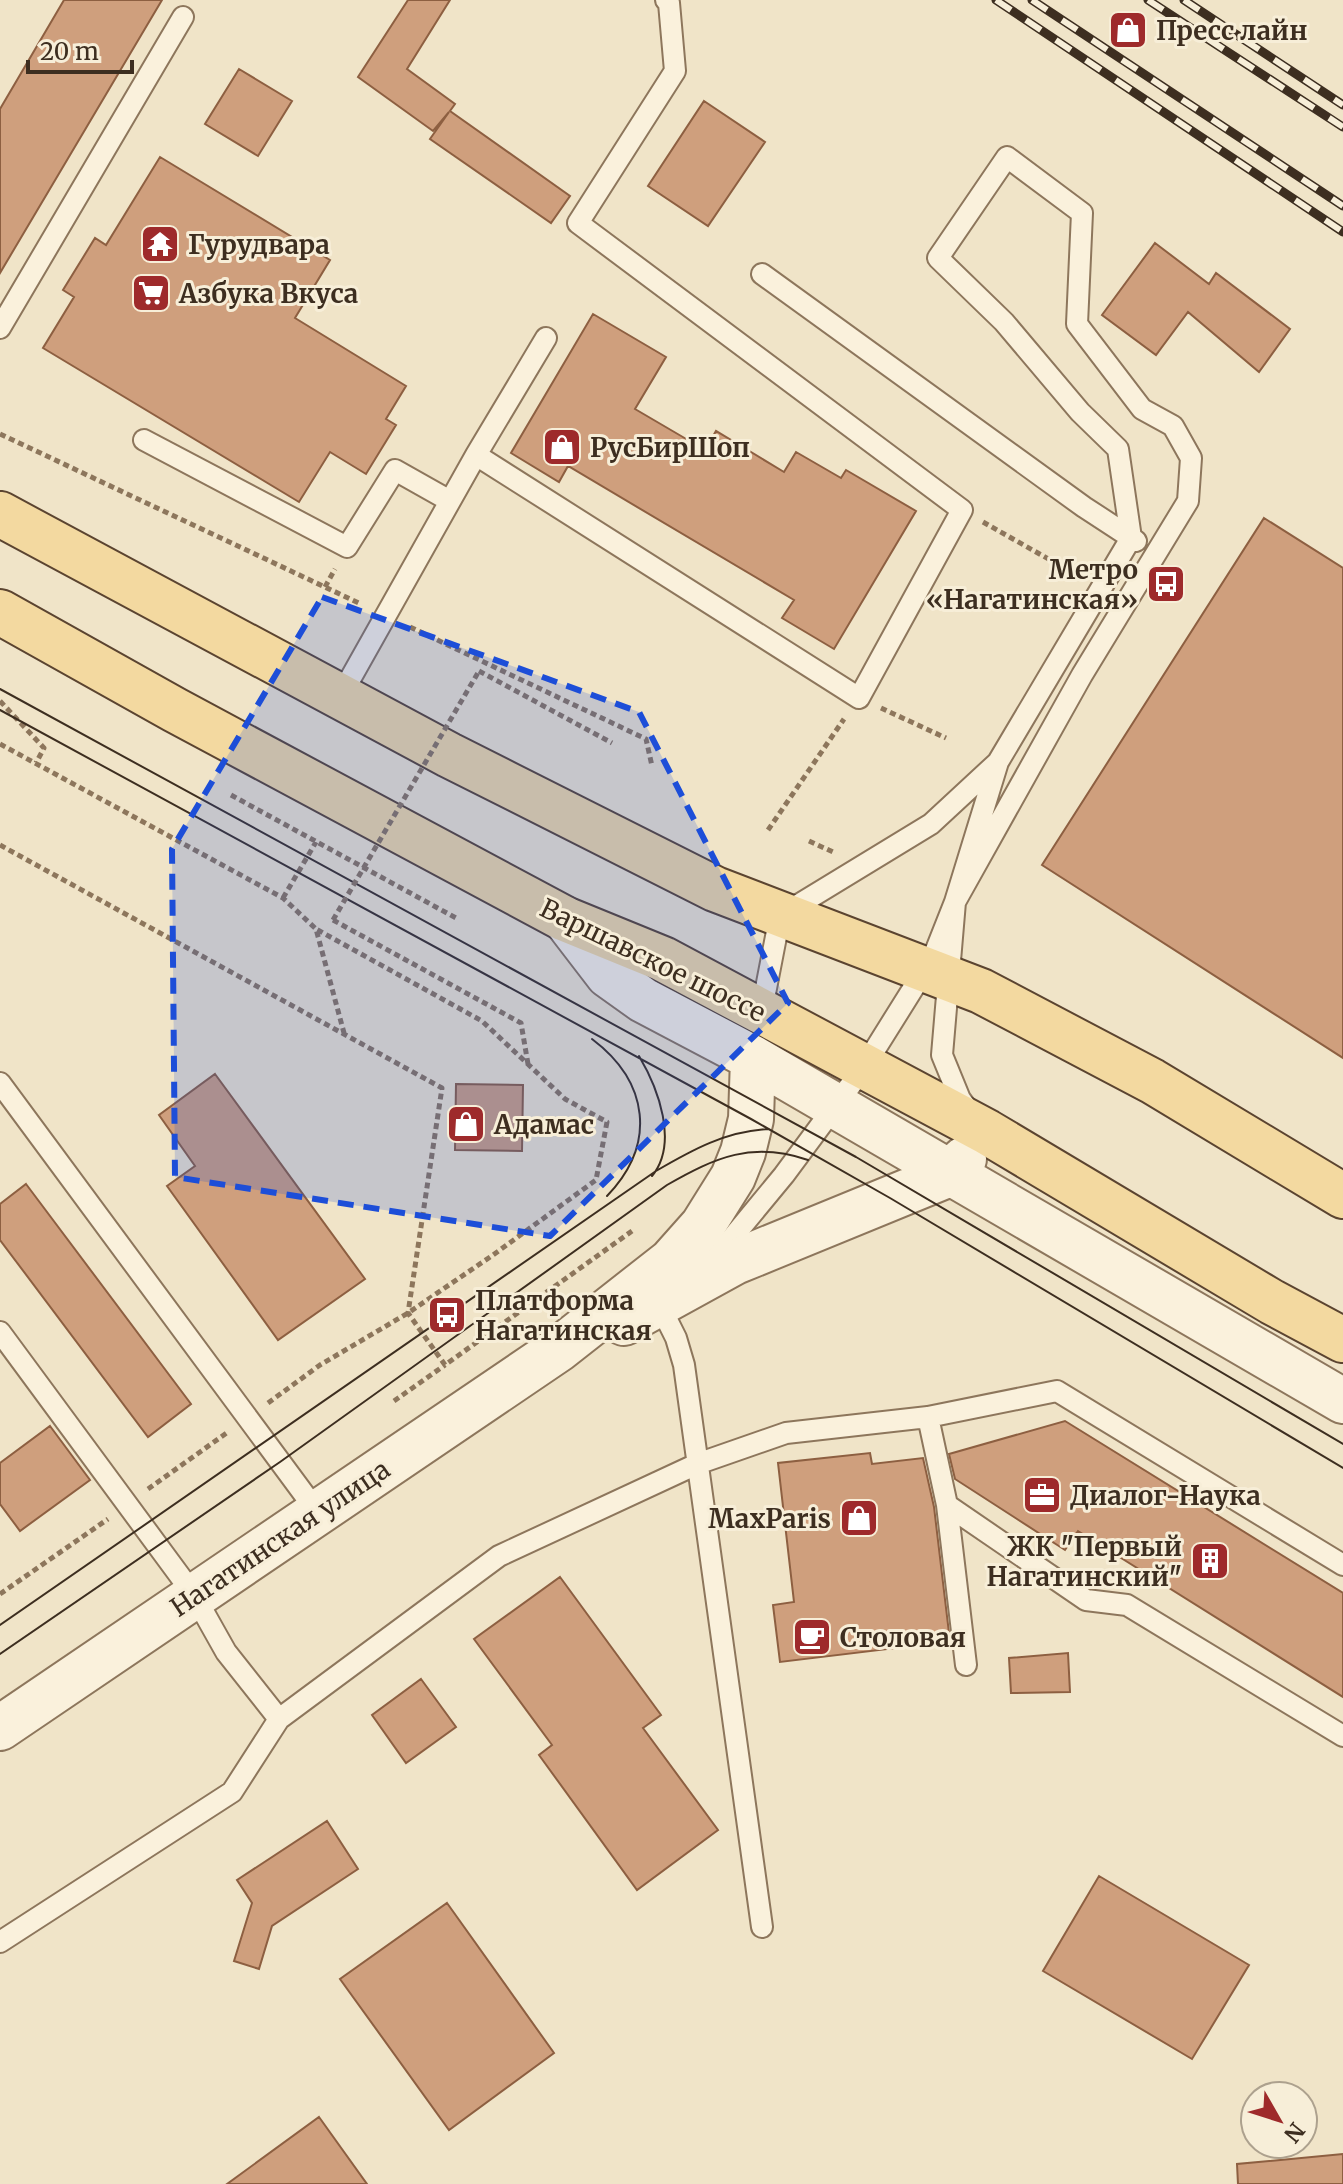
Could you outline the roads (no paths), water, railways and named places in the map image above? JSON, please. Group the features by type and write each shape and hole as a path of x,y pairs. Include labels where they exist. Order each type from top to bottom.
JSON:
{"main road":[{"path":"0,514 449,755 715,889 981,991 1152,1081 1343,1196"},
{"name":"Варшавское шоссе","path":"0,612 188,717 565,919 663,959 757,1035 864,1067 987,1132 1272,1302 1343,1340"}],"street":[{"path":"757,1035 835,1106 1343,1401"},
{"path":"559,1349 671,1261 703,1225 733,1177 743,1152 751,1119 757,1035"},
{"path":"559,1349 631,1321 735,1262 950,1174 987,1132"},
{"name":"Нагатинская улица","path":"0,1728 559,1349"}],"lane":[{"path":"476,455 859,698 962,510 578,223 675,71 669,3 666,0"},
{"path":"0,328 183,17"},
{"path":"955,902 1082,675 1188,501 1191,458 1173,426 1142,409 1077,324 1082,213 1007,157 938,258 1004,322 1080,412 1118,449 1131,538 998,762 955,902 936,974 942,1055 960,1099 987,1132"},
{"path":"762,274 1071,498 1156,554"},
{"path":"340,697 476,455 546,338"},
{"path":"144,440 347,547 395,470 450,501"},
{"path":"757,1035 780,916 931,824 998,762"},
{"path":"762,1927 684,1365 676,1338 676,1296 784,1175 936,974"},
{"path":"0,1083 318,1513"},
{"path":"0,1332 194,1595 226,1652 279,1719"},
{"path":"0,1942 232,1792 279,1719 499,1556 697,1464 786,1433 928,1417 1057,1391 1343,1565"},
{"path":"928,1417 947,1505 966,1665"},
{"path":"947,1505 1086,1600 1127,1605 1343,1736"}],"tram line":[{"path":"0,689 856,1157 1343,1444"},
{"path":"0,710 751,1119 890,1198 1343,1468"},
{"path":"592,1039 625,1074 640,1114 634,1156 607,1196"},
{"path":"639,1056 659,1099 665,1132 660,1163 652,1176"},
{"path":"0,1625 656,1171 724,1138 769,1129"},
{"path":"0,1654 280,1462 667,1185 735,1155 769,1152 808,1160"}],"railway":[{"path":"996,0 1343,232"},
{"path":"1032,0 1343,206"},
{"path":"1148,0 1343,127"},
{"path":"1184,0 1343,105"}],"place":[{"name":"Пресс лайн","path":"1128,30"},
{"name":"Гурудвара","path":"160,244"},
{"name":"Азбука Вкуса","path":"151,293"},
{"name":"РусБирШоп","path":"562,447"},
{"name":"Метро «Нагатинская»","path":"1166,584"},
{"name":"Адамас","path":"466,1124"},
{"name":"Платформа Нагатинская","path":"447,1315"},
{"name":"Диалог-Наука","path":"1042,1495"},
{"name":"MaxParis","path":"859,1518"},
{"name":"ЖК \"Первый Нагатинский\"","path":"1210,1561"},
{"name":"Столовая","path":"812,1637"}]}
